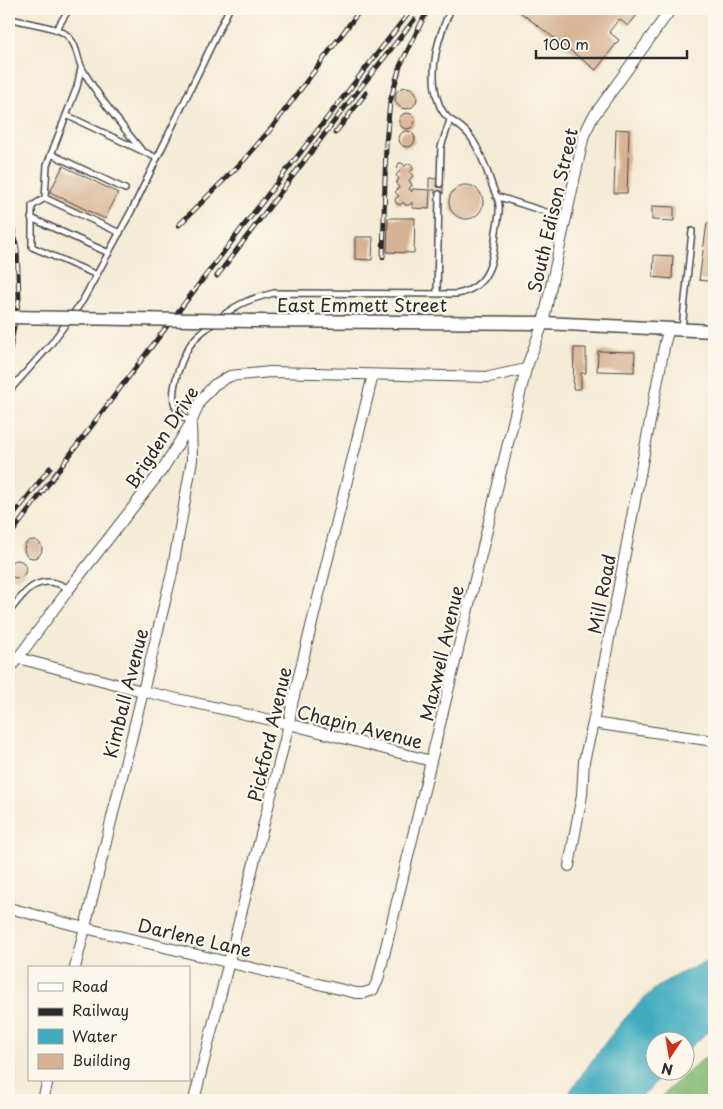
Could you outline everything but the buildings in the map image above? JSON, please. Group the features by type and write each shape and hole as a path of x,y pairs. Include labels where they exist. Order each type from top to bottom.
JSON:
{"street":[{"name":"South Edison Street","path":"543,323 565,218 588,126 593,116 671,9"},
{"name":"East Emmett Street","path":"9,317 543,323 714,331"},
{"name":"Maxwell Avenue","path":"373,990 378,980 526,370 543,323"},
{"name":"Mill Road","path":"569,866 582,795 584,761 668,329"},
{"name":"Brigden Drive","path":"9,670 69,589 156,478 191,423 200,401 214,385 230,376 270,372 489,377 526,370"},
{"name":"Pickford Avenue","path":"194,1100 230,963 373,375"},
{"name":"Kimball Avenue","path":"76,966 172,573 192,460 191,423"},
{"name":"Chapin Avenue","path":"18,658 142,691 289,724 432,761"},
{"path":"593,722 714,741"},
{"name":"Darlene Lane","path":"9,908 356,993 373,990"},
{"path":"43,1100 48,1082"}],"lane":[{"path":"56,30 69,9"},
{"path":"9,390 50,344 83,300 120,233 228,9"},
{"path":"191,423 182,416 175,404 175,384 178,371 192,342 236,305 274,293 437,294 466,292 475,288 486,275 493,259 499,206 474,141 468,132 450,120 441,109 433,82 439,43 451,9"},
{"path":"710,9 714,12"},
{"path":"9,18 66,34 75,45 81,68 142,151"},
{"path":"45,198 47,165 50,154 66,115 81,68"},
{"path":"66,115 157,158"},
{"path":"440,184 441,147 450,120"},
{"path":"50,154 125,189"},
{"path":"437,294 440,194"},
{"path":"496,196 565,218"},
{"path":"45,198 120,233"},
{"path":"45,198 32,206 32,246 97,275"},
{"path":"31,218 109,253"},
{"path":"682,329 692,231"},
{"path":"9,612 30,587 38,582 57,583 69,589"}],"green space":[{"path":"714,1053 714,1100 657,1100 677,1082 696,1082 696,1065"}],"water":[{"path":"714,958 714,1026 696,1042 696,1032 646,1032 646,1082 656,1082 639,1100 564,1100 624,1019 652,991 678,975"}],"railway":[{"path":"179,225 244,160 270,130 361,9"},
{"path":"9,537 108,404 412,9"},
{"path":"383,257 386,143 390,102 400,66 428,9"},
{"path":"217,276 342,111 414,20"},
{"path":"335,133 366,93"},
{"path":"9,210 17,249 19,298 9,355"},
{"path":"9,521 50,468"}]}
